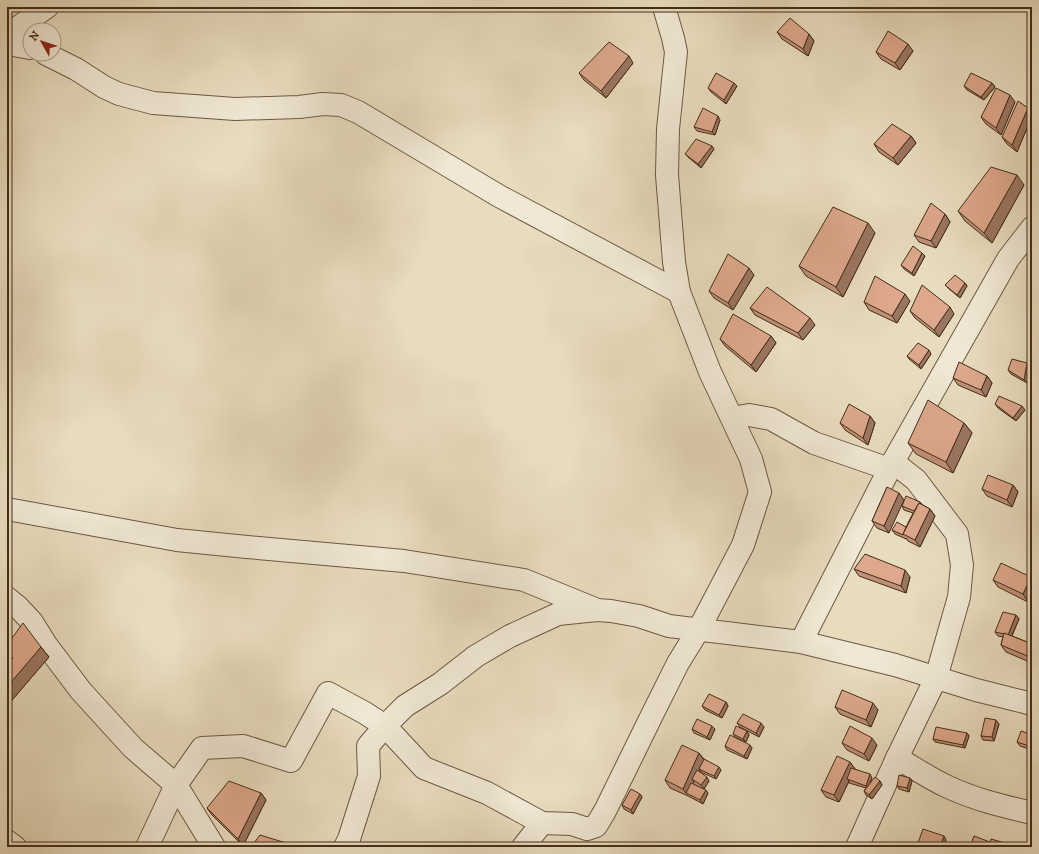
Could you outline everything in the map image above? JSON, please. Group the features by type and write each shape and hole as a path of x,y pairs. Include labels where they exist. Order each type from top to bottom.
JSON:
{"street":[{"path":"7,35 47,7"},
{"path":"147,847 176,785 202,748 244,746 291,761 328,693 365,713 385,726 424,768 487,793 542,823 572,824 588,829 596,826 605,811 678,663 699,629 743,545 760,492 751,459 710,372 679,292 674,262 667,175 668,129 676,52 664,7"},
{"path":"7,45 22,47"},
{"path":"62,62 104,87 119,94 153,103 235,109 299,107 323,104 341,105 358,112 499,196 679,292"},
{"path":"801,642 891,465 1008,259 1032,228"},
{"path":"733,418 748,416 771,419 814,443 891,465 916,480 957,534 962,565 959,597 936,678 897,758 857,847"},
{"path":"7,509 177,540 404,560 524,580 597,610"},
{"path":"7,598 32,622 47,646 81,691 133,748 176,785 214,847"},
{"path":"345,847 349,839 369,776 368,746 385,726 405,706 440,684 476,656 510,636 558,614 597,610 611,611 639,616 669,626 801,642 895,665 976,690 1032,704"},
{"path":"897,758 945,786 967,795 990,803 1032,813"},
{"path":"523,847 542,823"},
{"path":"7,841 15,847"}],"building":[{"path":"790,18 809,34 803,49 777,32"},
{"path":"888,31 908,44 895,63 876,52"},
{"path":"609,42 629,56 601,91 579,73"},
{"path":"716,73 734,83 724,100 708,88"},
{"path":"971,73 992,83 981,97 964,86"},
{"path":"996,88 1010,95 996,128 981,117"},
{"path":"1018,101 1028,108 1012,145 1002,137"},
{"path":"703,108 718,116 712,132 694,127"},
{"path":"892,124 911,136 893,158 874,144"},
{"path":"696,139 712,146 698,164 685,154"},
{"path":"991,167 1017,175 984,233 958,211"},
{"path":"931,203 945,214 931,241 914,235"},
{"path":"833,207 868,223 836,287 799,266"},
{"path":"913,246 922,253 912,273 901,265"},
{"path":"728,254 749,268 728,303 709,291"},
{"path":"955,275 965,283 957,295 945,285"},
{"path":"875,276 905,294 892,316 864,302"},
{"path":"922,285 950,307 934,330 910,311"},
{"path":"767,287 810,318 798,333 750,308"},
{"path":"733,314 771,336 751,365 720,339"},
{"path":"918,343 929,350 919,365 907,356"},
{"path":"1012,359 1027,363 1024,380 1008,370"},
{"path":"959,362 987,376 981,390 953,378"},
{"path":"999,396 1022,406 1013,418 995,404"},
{"path":"928,400 964,423 946,462 908,443"},
{"path":"849,404 870,416 863,438 840,423"},
{"path":"988,475 1013,485 1007,500 982,489"},
{"path":"887,487 899,493 884,526 872,521"},
{"path":"906,496 920,502 914,511 902,506"},
{"path":"919,503 930,509 915,540 903,534"},
{"path":"897,522 906,527 903,535 892,530"},
{"path":"865,554 905,570 901,586 854,569"},
{"path":"1001,563 1031,577 1023,594 993,580"},
{"path":"1003,612 1016,615 1008,635 995,632"},
{"path":"23,623 41,647 7,687 7,665 13,658 7,653 7,645"},
{"path":"1004,633 1032,644 1032,658 1001,645"},
{"path":"842,690 873,703 866,720 835,707"},
{"path":"709,694 726,702 719,715 702,706"},
{"path":"743,714 761,723 756,733 737,723"},
{"path":"985,718 996,720 992,737 981,736"},
{"path":"697,719 712,726 707,737 692,729"},
{"path":"736,726 747,731 743,739 733,734"},
{"path":"850,726 872,738 864,754 842,743"},
{"path":"936,727 967,733 963,745 933,739"},
{"path":"1021,731 1032,735 1032,747 1017,742"},
{"path":"730,735 750,745 744,756 725,746"},
{"path":"682,745 699,753 683,789 665,780"},
{"path":"837,756 850,762 834,795 821,790"},
{"path":"704,759 719,767 714,776 699,769"},
{"path":"851,768 870,774 866,786 847,779"},
{"path":"697,770 707,777 701,785 692,779"},
{"path":"899,775 910,778 907,788 897,786"},
{"path":"875,777 880,781 869,795 864,791"},
{"path":"229,781 261,793 238,839 207,808"},
{"path":"691,783 706,790 700,800 686,793"},
{"path":"631,789 640,794 631,810 622,805"},
{"path":"923,829 944,836 940,847 931,847 918,843"},
{"path":"260,835 296,846 251,847"},
{"path":"974,836 990,842 989,847 970,847"},
{"path":"991,839 1019,847 989,847"},
{"path":"790,844 797,847 788,847"}]}
